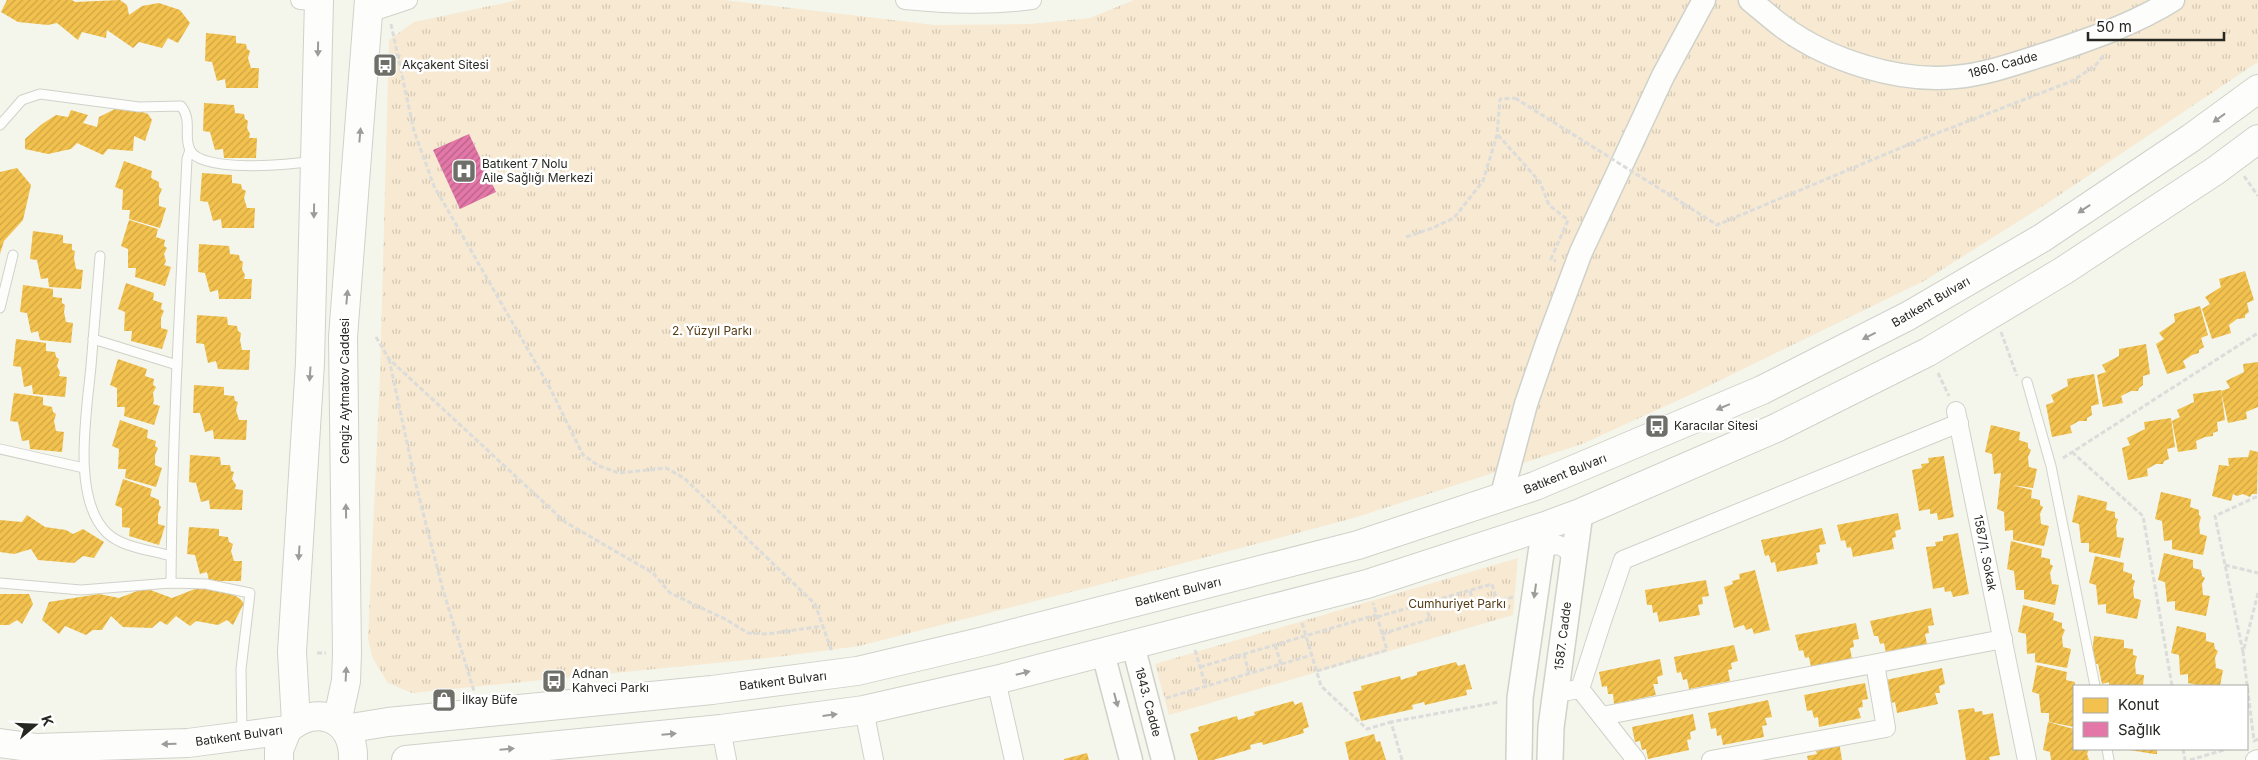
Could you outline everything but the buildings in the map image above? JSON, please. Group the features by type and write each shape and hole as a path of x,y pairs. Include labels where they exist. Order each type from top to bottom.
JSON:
{"main road":[{"path":"279,760 279,750 291,726 292,652 310,363 315,161 313,0"},
{"name":"Cengiz Aytmatov Caddesi","path":"341,725 347,653 344,337 377,12"},
{"name":"Batıkent Bulvarı","path":"0,743 37,748 188,743 242,737 291,726 316,716 341,725 388,722 712,690 857,671 984,641 1358,545 1502,498 1568,474 1762,390 1908,316 2042,238 2191,138 2258,89"},
{"path":"406,760 720,729 864,710 996,680 1367,584 1545,526 1580,513 1776,428 1928,352 2079,261 2215,171 2258,139"},
{"name":"1587. Cadde","path":"1550,760 1555,693 1580,513"},
{"path":"1519,760 1520,698 1545,526"},
{"path":"341,725 350,735 354,750 353,760"}],"street":[{"path":"377,12 408,0"},
{"path":"905,0 983,5 1032,0"},
{"path":"1502,498 1529,395 1581,252 1663,76 1704,0"},
{"name":"1860. Cadde","path":"1750,0 1784,28 1854,63 1882,70 1935,78 1955,77 1981,72 2042,55 2123,26 2154,12 2173,0"},
{"path":"1580,689 1624,560 1958,417"},
{"name":"1587/1. Sokak","path":"1958,417 2027,760"},
{"path":"1540,558 1549,546 1559,545 1569,551 1572,563"},
{"path":"1602,716 2003,640"},
{"name":"1843. Cadde","path":"1132,645 1163,760"},
{"path":"1103,652 1132,760"},
{"path":"1711,760 1886,728 1875,664"},
{"path":"996,680 1014,760"},
{"path":"1555,693 1580,689"},
{"path":"1580,689 1636,760"},
{"path":"864,710 874,760"},
{"path":"720,729 727,760"}],"lane":[{"path":"0,125 22,100 40,94 139,107 181,106 188,119 190,150 187,158 171,584"},
{"path":"190,150 199,159 241,166 315,161"},
{"path":"0,308 13,255"},
{"path":"100,256 84,430 84,468 96,516 106,532 121,542 171,556"},
{"path":"93,339 178,365"},
{"path":"2024,383 2051,466 2095,685"},
{"path":"0,449 84,468"},
{"path":"0,583 80,590 171,584 206,584 250,593 241,669 242,737"}],"path":[{"path":"377,12 414,131 434,186 550,388 583,455 599,466 618,473 666,468 684,478 815,604 832,653"},
{"path":"1406,237 1454,218 1484,181 1497,135 1500,99 1515,98 1717,225 1917,141 2072,81 2095,66 2105,54 2106,49"},
{"path":"1497,135 1540,182 1548,205 1568,220 1551,259 1556,261"},
{"path":"1994,313 2024,383"},
{"path":"2051,466 2258,333"},
{"path":"376,337 389,358 565,522 653,573 670,593 727,620 748,633 768,634 823,626"},
{"path":"1928,352 1958,417"},
{"path":"389,358 424,516 443,590 474,691"},
{"path":"2072,452 2143,516 2172,685"},
{"path":"2247,685 2243,652 2215,516 2258,496"},
{"path":"2225,565 2258,573"},
{"path":"1317,671 1387,650 1367,584"},
{"path":"1200,667 1492,584 1497,601"},
{"path":"1470,591 1475,608 1536,590"},
{"path":"2243,652 2258,593"},
{"path":"1296,603 1322,686 1367,729 1391,722 1520,698"},
{"path":"1382,634 1430,619 1425,603"},
{"path":"1189,630 1206,687"},
{"path":"1275,645 1281,664"},
{"path":"1244,654 1249,674"},
{"path":"1148,704 1312,655"},
{"path":"2248,692 2254,741 2258,739"},
{"path":"1391,722 1402,760"},
{"path":"2190,760 2224,750"}],"green space":[{"name":"2. Yüzyıl Parkı","path":"518,0 724,0 935,25 1030,24 1090,18 1134,0 2258,0 2258,62 2052,200 1924,281 1694,393 1582,444 1354,518 859,646 777,657 412,693 388,683 373,659 368,639 380,375 389,40 414,22"},
{"name":"Cumhuriyet Parkı","path":"1518,558 1513,615 1169,715 1155,664"}],"place":[{"name":"Akçakent Sitesi","path":"385,65"},
{"name":"Batıkent 7 Nolu Aile Sağlığı Merkezi","path":"464,171"},
{"name":"Karacılar Sitesi","path":"1657,426"},
{"name":"Adnan Kahveci Parkı","path":"554,681"},
{"name":"İlkay Büfe","path":"444,700"}]}
